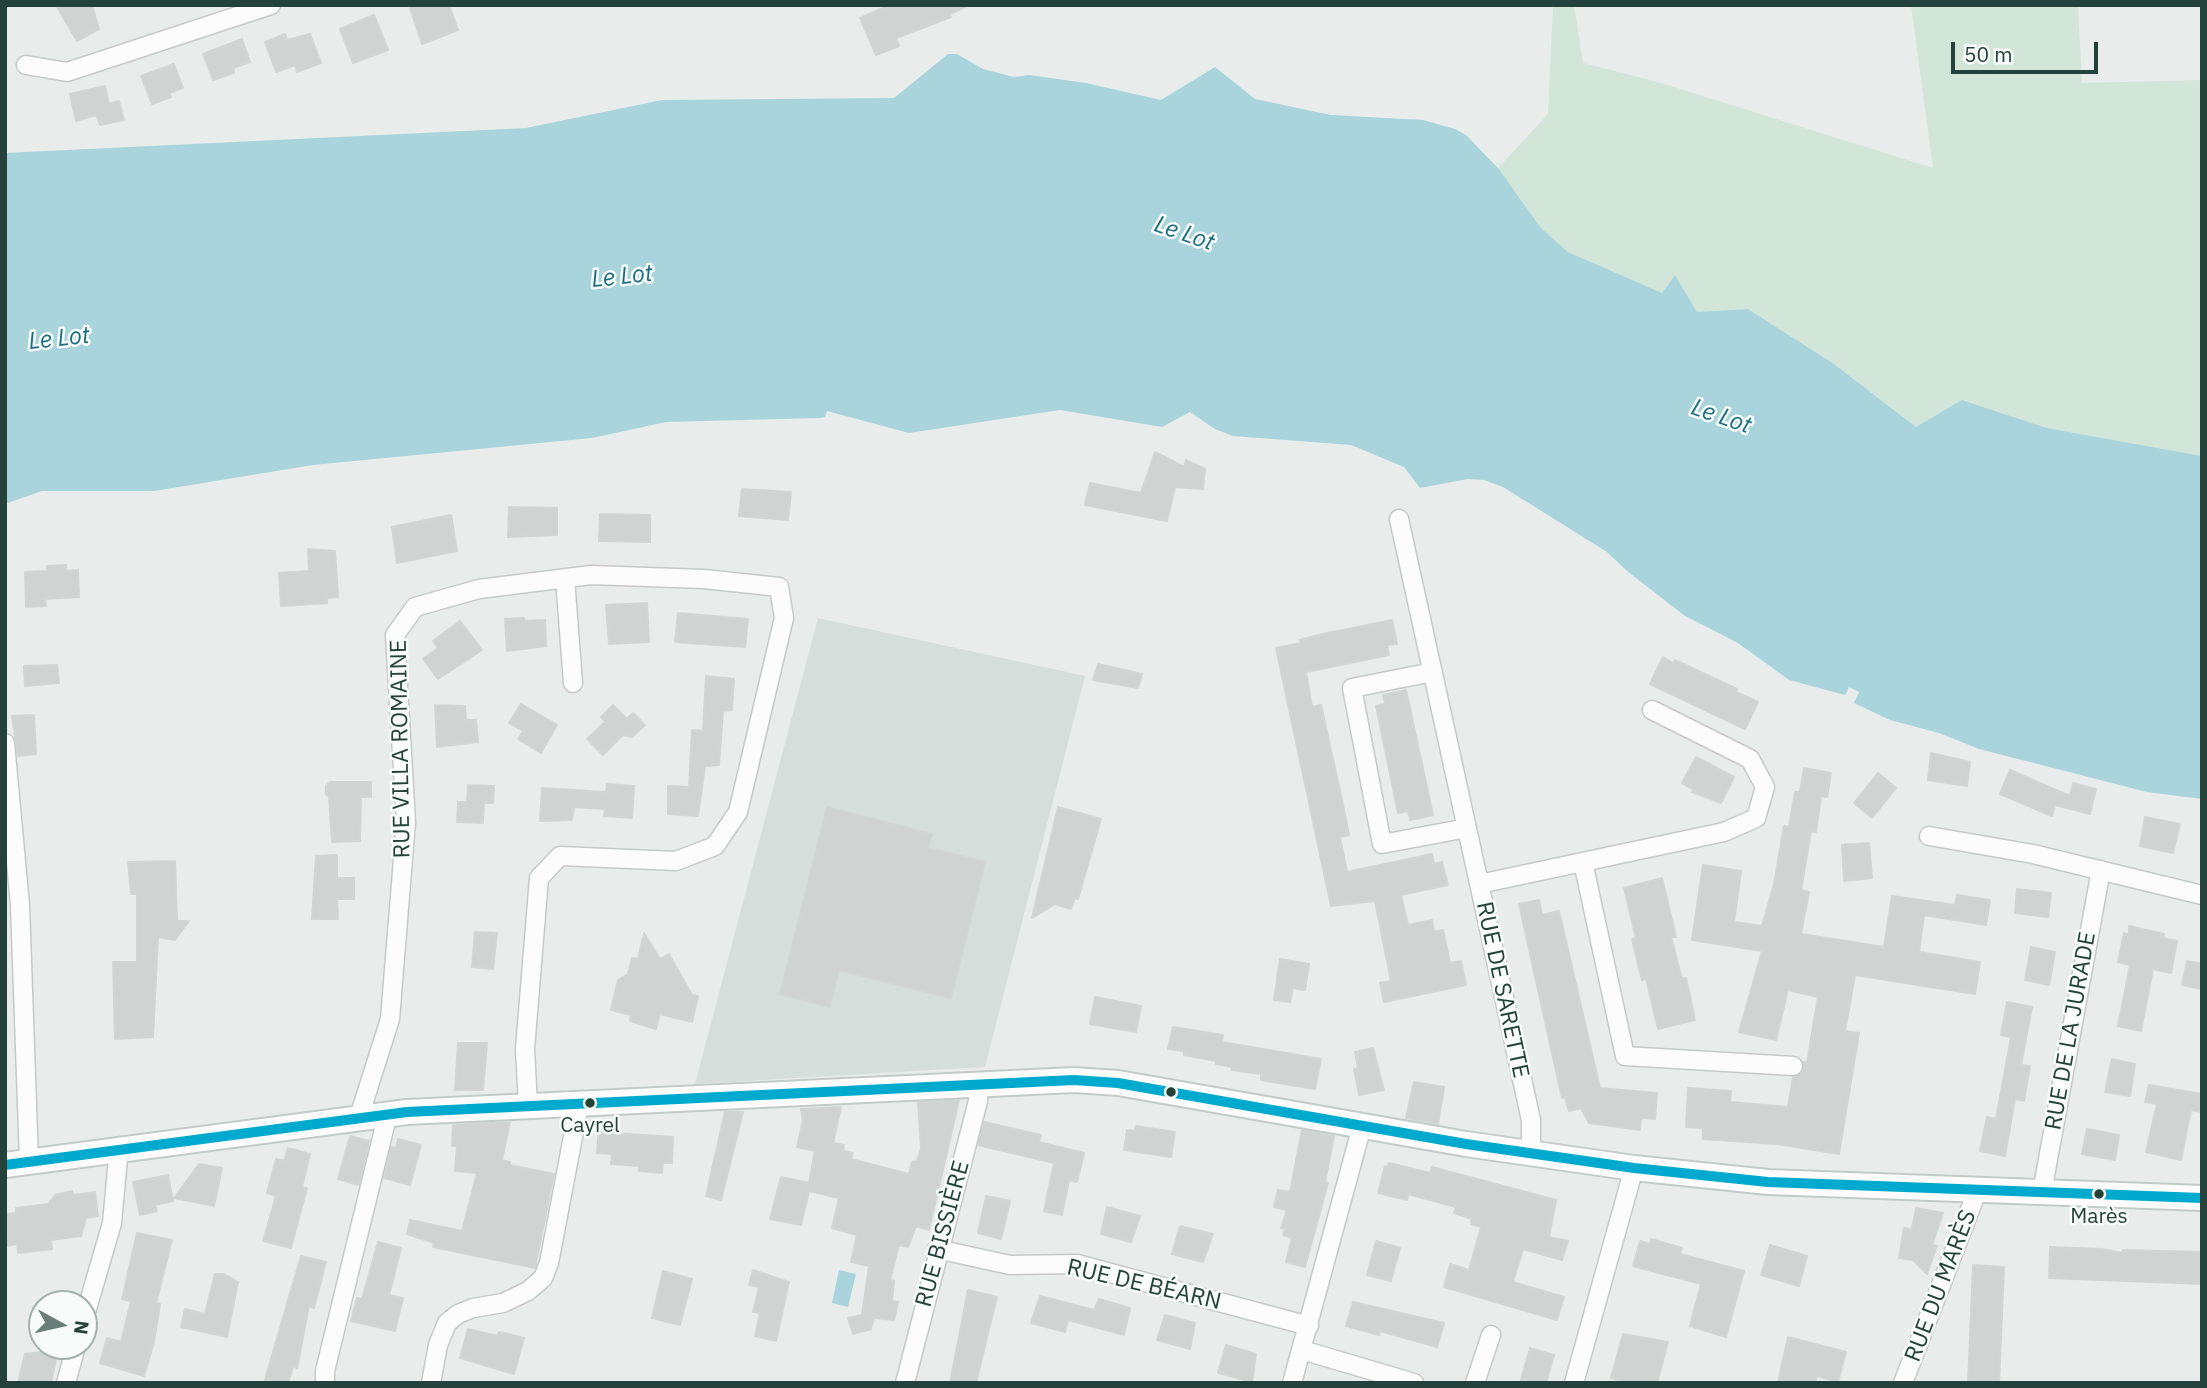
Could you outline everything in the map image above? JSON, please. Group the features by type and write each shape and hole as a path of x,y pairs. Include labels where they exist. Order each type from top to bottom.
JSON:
{"main road":[{"path":"17,1163 388,1113 1074,1080 1118,1083 1362,1126 1634,1168 1768,1182 2202,1198"}],"street":[{"path":"26,65 67,72 271,5"},
{"name":"RUE DE SARETTE","path":"1399,519 1531,1120 1531,1152"},
{"name":"RUE VILLA ROMAINE","path":"359,1117 390,1019 406,822 395,635 415,607 478,589 591,575 779,587 784,618 738,812 715,846 676,861 560,856 539,878 525,1049 528,1106"},
{"path":"565,578 573,683"},
{"path":"1433,672 1352,688 1382,844 1467,828"},
{"path":"1479,884 1724,832 1756,818 1765,787 1750,759 1652,710"},
{"path":"5,743 12,889 17,1163"},
{"path":"1929,836 2034,854 2202,895"},
{"path":"1583,862 1625,1056 1794,1066"},
{"name":"RUE DE LA JURADE","path":"2042,1192 2101,870"},
{"name":"RUE BISSIÈRE","path":"905,1383 937,1249 972,1127 979,1085"},
{"path":"430,1383 447,1324 458,1314 473,1308 502,1303 528,1291 543,1278 549,1264 579,1105"},
{"path":"325,1383 325,1371 388,1113"},
{"path":"1292,1383 1362,1126"},
{"path":"93,1290 112,1223 119,1148"},
{"path":"1574,1383 1634,1168"},
{"name":"RUE DU MARÈS","path":"1903,1383 1978,1189"},
{"name":"RUE DE BÉARN","path":"937,1249 1010,1265 1077,1264 1309,1326"},
{"path":"1475,1383 1491,1335"},
{"path":"1301,1350 1414,1383"},
{"path":"66,1383 72,1360"}],"shaded area":[{"path":"818,618 1085,676 985,1067 695,1084"}],"green space":[{"path":"1553,5 1574,5 1583,63 1658,82 1933,168 1911,5 2078,5 2082,83 2202,80 2202,456 2047,428 1963,400 1916,427 1834,364 1748,309 1697,312 1675,275 1662,293 1568,252 1541,228 1498,168 1548,114"}],"water":[{"name":"Le Lot","path":"948,54 957,54 983,69 1014,77 1029,75 1086,83 1161,100 1215,67 1255,99 1331,115 1423,120 1455,129 1466,135 1498,168 1541,228 1568,252 1662,293 1675,275 1697,312 1748,309 1834,364 1916,427 1962,400 2047,428 2202,456 2202,799 2147,792 1979,749 1939,733 1890,720 1854,703 1859,692 1849,687 1845,695 1789,680 1738,643 1685,616 1607,552 1503,487 1484,480 1468,479 1420,488 1404,467 1351,445 1233,436 1215,429 1190,412 1162,427 1060,410 909,433 827,411 825,417 819,418 666,422 592,438 313,465 154,491 42,491 5,504 5,153 526,128 662,100 894,98"},
{"path":"839,1270 856,1274 848,1307 832,1303"}],"building":[{"path":"56,5 92,5 99,29 77,41"},
{"path":"409,5 449,5 458,30 422,44"},
{"path":"890,5 969,5 950,14 951,17 896,38 899,46 876,55 860,18"},
{"path":"374,15 388,50 353,63 340,29"},
{"path":"285,34 287,40 310,34 321,63 297,72 295,65 276,72 265,42"},
{"path":"242,39 250,62 233,68 234,73 213,80 203,54"},
{"path":"174,64 183,88 169,93 171,97 152,104 141,76"},
{"path":"105,86 109,104 119,101 124,120 100,125 96,115 76,121 70,94"},
{"path":"1155,452 1184,467 1186,460 1205,469 1203,489 1175,487 1167,521 1085,505 1090,483 1141,493"},
{"path":"742,489 791,492 788,520 739,516"},
{"path":"509,507 557,508 557,535 508,537"},
{"path":"600,514 650,515 650,542 599,541"},
{"path":"451,515 457,551 397,563 392,527"},
{"path":"308,549 335,551 338,597 327,598 327,603 281,606 279,573 309,571"},
{"path":"66,565 66,571 78,570 79,597 45,599 46,606 26,607 25,572 47,571 47,566"},
{"path":"647,603 649,642 609,644 606,605"},
{"path":"678,613 748,619 745,647 675,642"},
{"path":"524,618 524,621 545,620 546,646 507,651 505,619"},
{"path":"1392,620 1397,644 1387,645 1389,655 1306,672 1312,707 1321,705 1342,800 1349,835 1340,837 1347,872 1432,854 1434,864 1442,862 1448,885 1401,895 1408,925 1432,920 1434,932 1443,930 1450,963 1461,961 1466,985 1384,1002 1380,983 1391,981 1375,901 1331,906 1276,648 1301,643 1300,640 1318,635"},
{"path":"460,621 482,650 438,679 423,659 438,648 433,641"},
{"path":"1663,657 1737,689 1736,692 1758,702 1745,729 1650,684"},
{"path":"1098,664 1142,674 1138,688 1093,680"},
{"path":"57,665 59,683 25,686 24,666"},
{"path":"706,676 734,679 732,710 723,711 719,765 705,766 698,816 668,814 668,786 689,787 692,730 703,731"},
{"path":"1406,690 1433,815 1410,820 1408,811 1398,813 1376,706 1385,704 1383,695"},
{"path":"521,704 557,725 541,753 518,739 523,731 509,723"},
{"path":"435,705 465,706 466,720 476,720 478,742 437,747"},
{"path":"613,705 627,719 633,713 645,725 632,737 623,735 603,755 587,739 605,722 601,717"},
{"path":"34,715 36,754 18,756 12,716"},
{"path":"1931,753 1970,762 1967,786 1928,780"},
{"path":"1696,757 1734,777 1721,803 1692,792 1693,789 1682,783"},
{"path":"1804,768 1831,773 1827,797 1821,796 1816,832 1811,831 1801,890 1809,892 1801,934 1884,947 1892,896 1955,905 1957,895 1990,900 1986,925 1924,915 1919,952 1980,962 1975,994 1855,975 1845,1031 1859,1033 1839,1154 1777,1144 1703,1139 1703,1128 1686,1127 1688,1088 1731,1091 1730,1102 1788,1107 1793,1077 1802,1073 1803,1062 1807,1063 1818,997 1788,990 1776,1040 1739,1032 1762,951 1692,940 1703,865 1741,871 1734,922 1762,926 1774,884 1784,826 1789,827 1795,792 1800,792"},
{"path":"2010,770 2070,796 2073,783 2096,789 2090,814 2055,805 2052,816 2000,794"},
{"path":"1878,773 1896,788 1872,818 1854,803"},
{"path":"330,782 371,782 371,797 361,797 360,841 332,842 329,797 326,794 326,786"},
{"path":"607,784 634,786 632,818 604,816 605,809 574,807 572,820 540,821 542,788 606,792"},
{"path":"468,785 494,786 493,803 484,803 483,823 457,822 458,802 467,802"},
{"path":"827,807 932,834 928,848 985,862 951,998 839,970 830,1007 780,994"},
{"path":"1058,807 1101,819 1078,899 1075,898 1071,909 1055,904 1032,918"},
{"path":"2145,817 2180,824 2173,853 2140,846"},
{"path":"1869,843 1872,878 1844,881 1842,845"},
{"path":"337,855 337,878 354,878 354,899 337,899 338,919 312,919 316,856"},
{"path":"175,861 177,921 189,921 175,940 158,937 153,1037 115,1039 113,962 137,962 137,894 131,894 128,862"},
{"path":"1662,878 1676,937 1671,937 1682,979 1686,978 1695,1020 1658,1029 1646,978 1642,980 1632,939 1636,938 1624,888"},
{"path":"2017,889 2051,893 2048,917 2015,913"},
{"path":"1539,900 1542,915 1559,911 1600,1088 1657,1093 1655,1119 1641,1118 1640,1130 1589,1123 1581,1108 1569,1111 1565,1097 1562,1098 1519,904"},
{"path":"2129,926 2164,934 2163,938 2177,941 2171,973 2153,969 2141,1031 2118,1026 2130,965 2118,962 2124,933 2129,935"},
{"path":"475,932 497,933 493,969 472,967"},
{"path":"644,933 660,959 669,954 692,995 698,996 692,1022 660,1014 656,1029 630,1021 631,1015 611,1010 618,980 628,974 632,958 638,959"},
{"path":"2031,947 2055,952 2049,985 2025,980"},
{"path":"1280,959 1309,964 1305,990 1293,988 1290,1002 1274,1000"},
{"path":"2187,961 2202,964 2202,989 2182,985"},
{"path":"1095,997 1141,1006 1136,1032 1090,1024"},
{"path":"2007,1002 2032,1007 2021,1065 2030,1066 2024,1101 2015,1099 2005,1156 1980,1151 1987,1117 1996,1119 2011,1037 2001,1035"},
{"path":"1173,1027 1223,1035 1222,1042 1321,1059 1315,1089 1261,1080 1261,1074 1232,1070 1232,1067 1216,1064 1216,1061 1168,1049"},
{"path":"458,1043 487,1043 483,1090 455,1090"},
{"path":"1373,1048 1384,1090 1359,1095 1354,1069 1358,1068 1355,1052"},
{"path":"2112,1059 2135,1064 2130,1096 2105,1092"},
{"path":"1414,1082 1444,1087 1438,1124 1406,1118"},
{"path":"2149,1085 2202,1094 2202,1112 2191,1110 2181,1160 2146,1152 2157,1104 2145,1102"},
{"path":"959,1100 929,1230 916,1226 908,1247 899,1245 890,1280 894,1281 892,1301 898,1302 894,1320 874,1318 871,1329 853,1334 848,1318 862,1315 869,1266 851,1262 857,1235 832,1228 839,1198 809,1191 801,1225 770,1219 781,1177 809,1183 815,1151 797,1147 803,1121 801,1109 841,1107 833,1143 844,1145 843,1151 853,1153 851,1159 909,1174 912,1162 917,1161 921,1149 918,1102"},
{"path":"725,1112 743,1112 721,1200 706,1196"},
{"path":"510,1122 502,1160 510,1162 510,1165 554,1174 535,1268 433,1247 434,1243 407,1234 410,1220 462,1231 477,1173 455,1171 457,1146 452,1146 453,1125"},
{"path":"984,1122 1041,1135 1039,1142 1084,1153 1077,1182 1069,1180 1062,1215 1044,1211 1054,1163 978,1145"},
{"path":"1136,1126 1175,1132 1171,1157 1124,1150 1127,1130 1135,1131"},
{"path":"599,1127 615,1128 614,1133 673,1137 672,1163 663,1163 662,1173 639,1171 639,1166 611,1164 612,1154 597,1153"},
{"path":"2087,1129 2119,1135 2115,1160 2082,1154"},
{"path":"1302,1130 1334,1136 1325,1182 1328,1183 1305,1267 1286,1262 1292,1238 1283,1235 1285,1229 1281,1228 1287,1210 1274,1207 1278,1190 1290,1192"},
{"path":"350,1136 369,1141 359,1185 338,1179"},
{"path":"398,1139 421,1145 410,1185 384,1178 391,1147 396,1148"},
{"path":"288,1148 310,1154 302,1187 307,1188 291,1248 263,1241 276,1196 267,1193 276,1159 284,1161"},
{"path":"1389,1163 1430,1173 1432,1167 1556,1200 1549,1237 1568,1241 1562,1260 1523,1249 1513,1282 1564,1297 1557,1320 1444,1287 1450,1264 1469,1270 1481,1227 1471,1224 1472,1219 1454,1213 1456,1207 1408,1194 1407,1200 1378,1193 1385,1166 1388,1167"},
{"path":"199,1164 222,1168 214,1206 174,1198"},
{"path":"168,1175 173,1201 155,1205 157,1211 140,1215 133,1182"},
{"path":"72,1191 73,1195 95,1192 98,1216 86,1218 81,1236 51,1240 52,1249 18,1253 17,1244 7,1246 5,1214 16,1213 16,1208 48,1204 55,1195"},
{"path":"986,1196 1010,1201 1001,1239 978,1233"},
{"path":"1107,1207 1140,1216 1131,1242 1101,1234"},
{"path":"1916,1208 1943,1213 1932,1245 1937,1246 1927,1274 1913,1260 1899,1258 1904,1228 1912,1229"},
{"path":"1180,1226 1213,1234 1203,1262 1172,1254"},
{"path":"137,1233 172,1240 156,1303 160,1304 154,1342 144,1376 100,1363 107,1338 121,1342 131,1301 122,1299"},
{"path":"1651,1239 1682,1248 1680,1254 1744,1271 1726,1337 1690,1326 1701,1284 1633,1266 1640,1241 1650,1244"},
{"path":"1376,1241 1400,1248 1391,1281 1367,1275"},
{"path":"378,1242 401,1248 389,1295 403,1298 395,1331 351,1321 357,1298 362,1299"},
{"path":"1770,1245 1807,1256 1799,1286 1761,1275"},
{"path":"2050,1247 2102,1249 2122,1253 2123,1250 2202,1252 2202,1284 2049,1278"},
{"path":"301,1256 326,1262 314,1308 309,1306 297,1368 293,1366 288,1383 264,1383"},
{"path":"1973,1265 2004,1267 1999,1383 1968,1383"},
{"path":"753,1270 789,1282 776,1341 755,1336 760,1313 753,1312 759,1287 749,1285"},
{"path":"663,1271 692,1279 680,1325 652,1318"},
{"path":"215,1274 224,1274 238,1282 227,1337 181,1327 185,1309 205,1314"},
{"path":"968,1290 997,1297 976,1383 950,1383"},
{"path":"1040,1296 1094,1310 1099,1299 1130,1308 1124,1335 1068,1320 1065,1332 1031,1323"},
{"path":"1353,1302 1444,1323 1437,1347 1380,1331 1379,1335 1346,1326"},
{"path":"1165,1315 1195,1323 1190,1349 1157,1340"},
{"path":"468,1329 497,1336 499,1332 524,1338 514,1374 460,1358"},
{"path":"1623,1334 1668,1342 1657,1383 1628,1383 1611,1378"},
{"path":"1788,1337 1846,1352 1838,1382 1817,1376 1815,1383 1778,1383"},
{"path":"1226,1345 1256,1354 1252,1382 1218,1373"},
{"path":"1530,1348 1554,1355 1546,1383 1520,1383"},
{"path":"25,1354 28,1354 28,1360 56,1360 51,1383 18,1383"}],"transit line":[{"path":"5,1165 407,1112 1074,1080 1118,1083 1466,1144 1634,1168 1768,1182 2202,1198"}],"place":[{"name":"Cayrel","path":"590,1103"},
{"name":"Marès","path":"2099,1194"}]}
